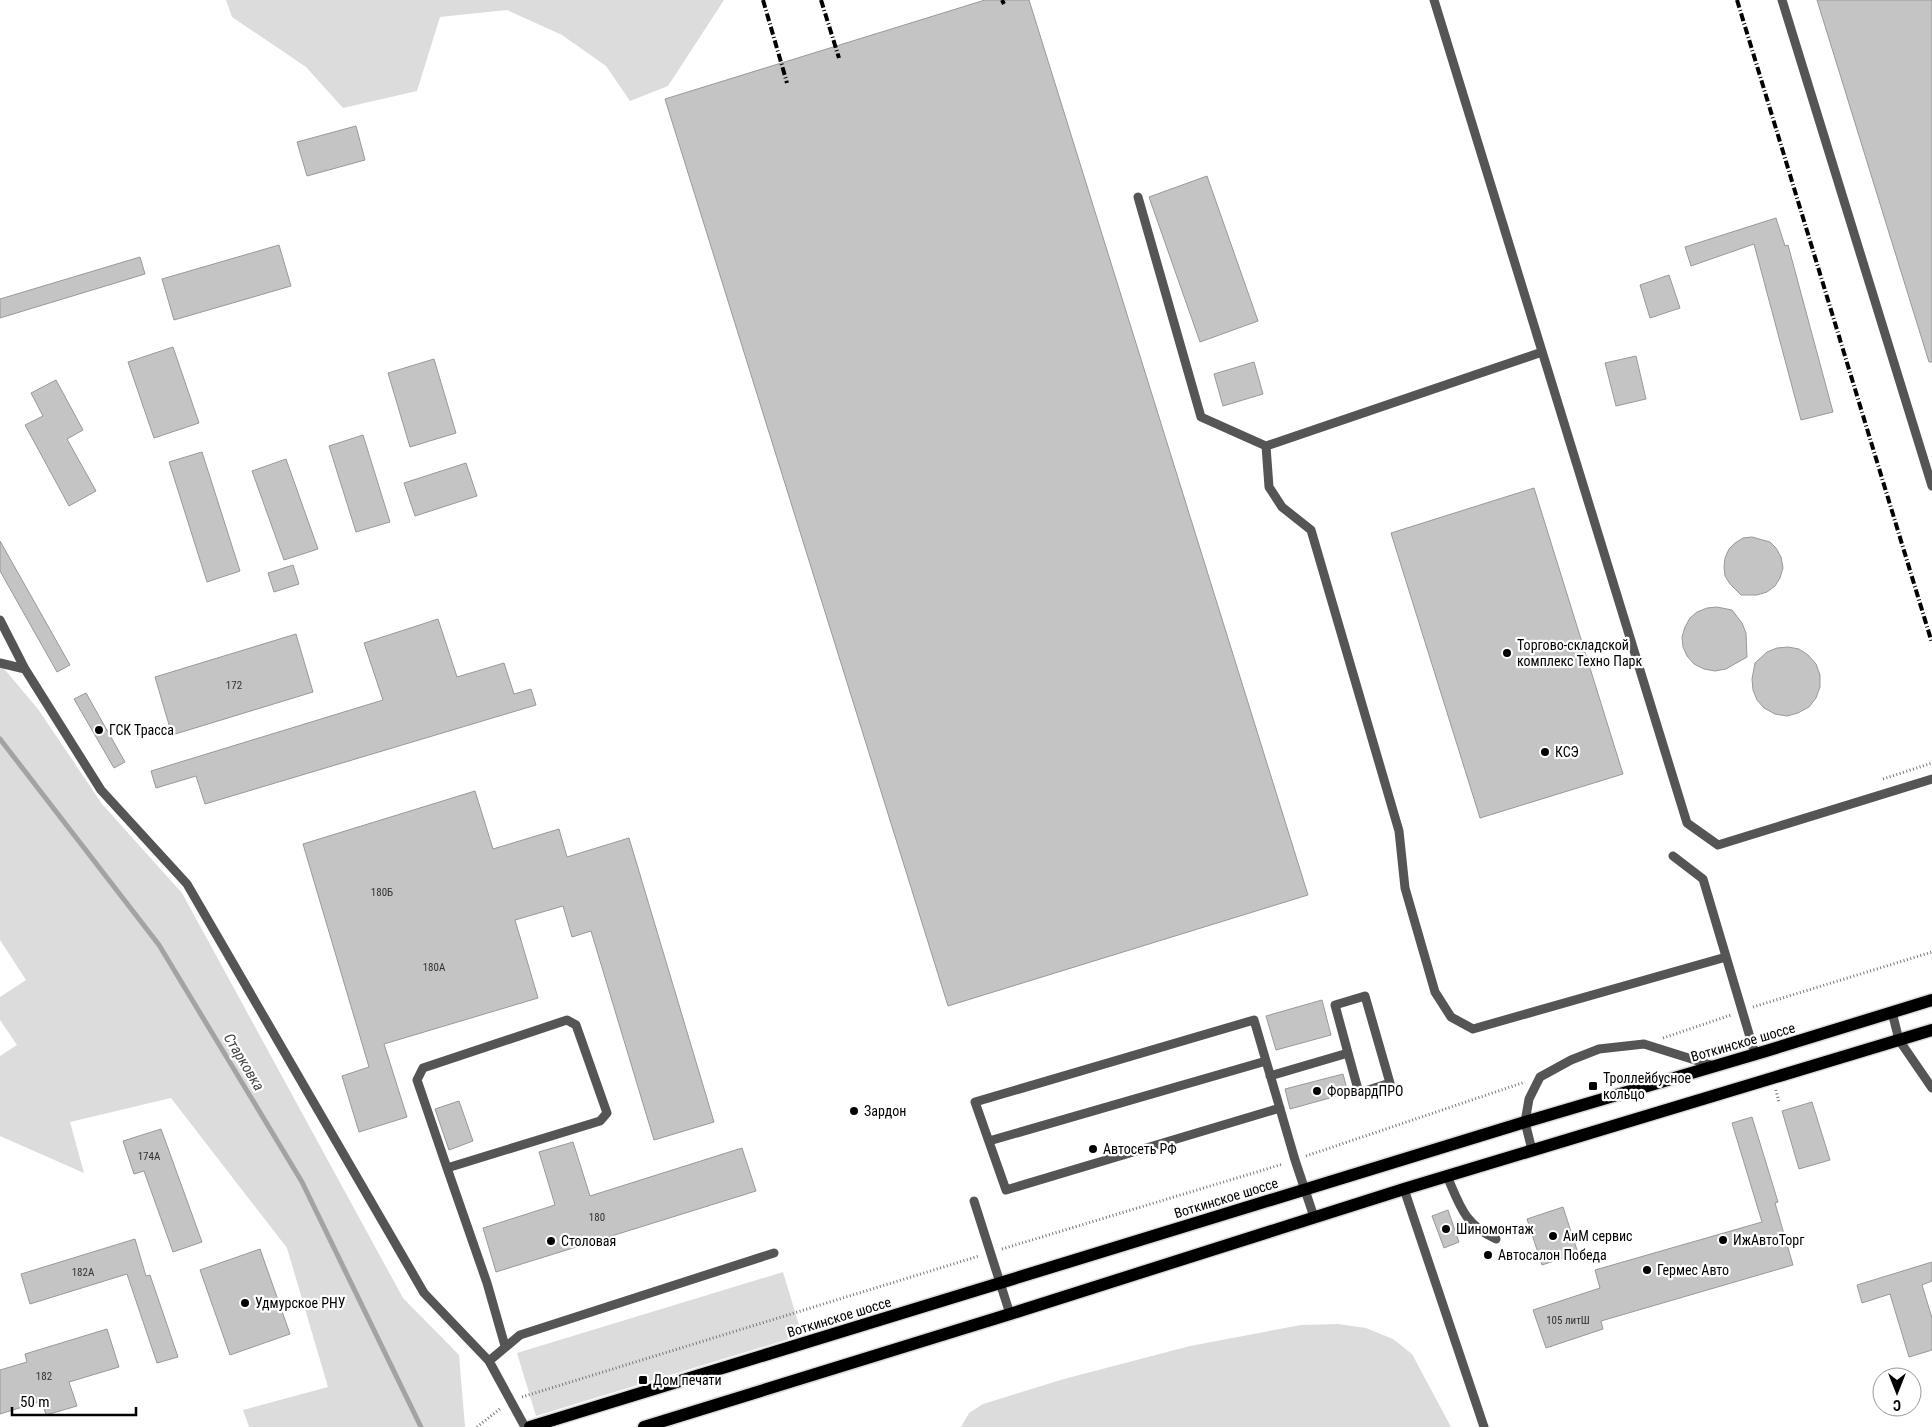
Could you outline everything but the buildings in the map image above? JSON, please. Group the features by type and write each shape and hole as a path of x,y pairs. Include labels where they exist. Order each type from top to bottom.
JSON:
{"main road":[{"name":"Воткинское шоссе","path":"530,1427 1305,1189 1932,1000"},
{"path":"644,1427 1010,1314 1404,1189 1932,1030"}],"lane":[{"path":"1434,0 1687,823 1718,844 1932,779"},
{"path":"1782,0 1932,486"},
{"path":"1138,197 1201,417 1266,446 1542,352"},
{"path":"1266,446 1269,487 1282,507 1311,530 1399,831 1405,888 1432,983 1450,1018 1473,1029 1726,957"},
{"path":"0,620 25,668 101,790 187,884 424,1293 489,1361 525,1427"},
{"path":"0,664 25,668"},
{"path":"1673,856 1703,879 1755,1054"},
{"path":"1365,996 1390,1083 1359,1092 1348,1053 1335,1005 1365,996"},
{"path":"1892,1012 1899,1040 1932,1088"},
{"path":"447,1168 600,1121 607,1113 576,1025 568,1020 422,1068 417,1080 447,1168 487,1282 506,1346"},
{"path":"1280,1108 1006,1190 975,1102 1254,1020 1270,1076 1280,1108 1295,1160 1314,1217"},
{"path":"1532,1150 1525,1122 1529,1099 1540,1077 1571,1060 1599,1049 1644,1044 1714,1066"},
{"path":"1270,1076 1348,1053"},
{"path":"989,1141 1266,1061"},
{"path":"1447,1176 1464,1214 1480,1231 1496,1238"},
{"path":"1404,1189 1484,1427"},
{"path":"974,1201 1010,1314"},
{"path":"489,1361 520,1335 774,1253"}],"path":[{"path":"1644,1044 1932,952"},
{"path":"477,1427 510,1401 990,1252 1295,1160 1540,1077"}],"shaded area":[{"path":"226,0 724,0 668,86 630,101 606,66 562,35 507,10 440,17 417,91 343,108 306,67 232,17"},
{"path":"0,664 38,709 102,804 182,893 403,1298 459,1355 465,1427 249,1427 243,1410 328,1387 287,1248 171,1098 70,1122 84,1173 0,1136 0,1056 17,1045 0,1020 0,997 26,980 0,940"},
{"path":"783,1272 802,1335 536,1416 517,1353"},
{"path":"1338,1324 1366,1328 1393,1339 1412,1354 1451,1427 961,1427 969,1413 983,1404 1064,1379 1190,1346 1301,1325"}],"waterway":[{"name":"Старковка","path":"0,739 159,945 302,1182 421,1427"}],"railway":[{"path":"763,0 787,83"},
{"path":"821,0 839,58"},
{"path":"1002,0 1004,4"},
{"path":"1737,0 1932,643"}],"place":[{"name":"Торгово-складской комплекс Техно Парк","path":"1507,653"},
{"name":"ГСК Трасса","path":"99,730"},
{"name":"КСЭ","path":"1545,752"},
{"name":"Троллейбусное кольцо","path":"1593,1086"},
{"name":"ФорвардПРО","path":"1317,1091"},
{"name":"Зардон","path":"854,1111"},
{"name":"Автосеть РФ","path":"1093,1149"},
{"name":"Шиномонтаж","path":"1446,1229"},
{"name":"АиМ сервис","path":"1553,1236"},
{"name":"ИжАвтоТорг","path":"1723,1240"},
{"name":"Столовая","path":"551,1241"},
{"name":"Автосалон Победа","path":"1488,1255"},
{"name":"Гермес Авто","path":"1647,1270"},
{"name":"Удмурское РНУ","path":"245,1303"},
{"name":"Дом печати","path":"643,1380"}]}
